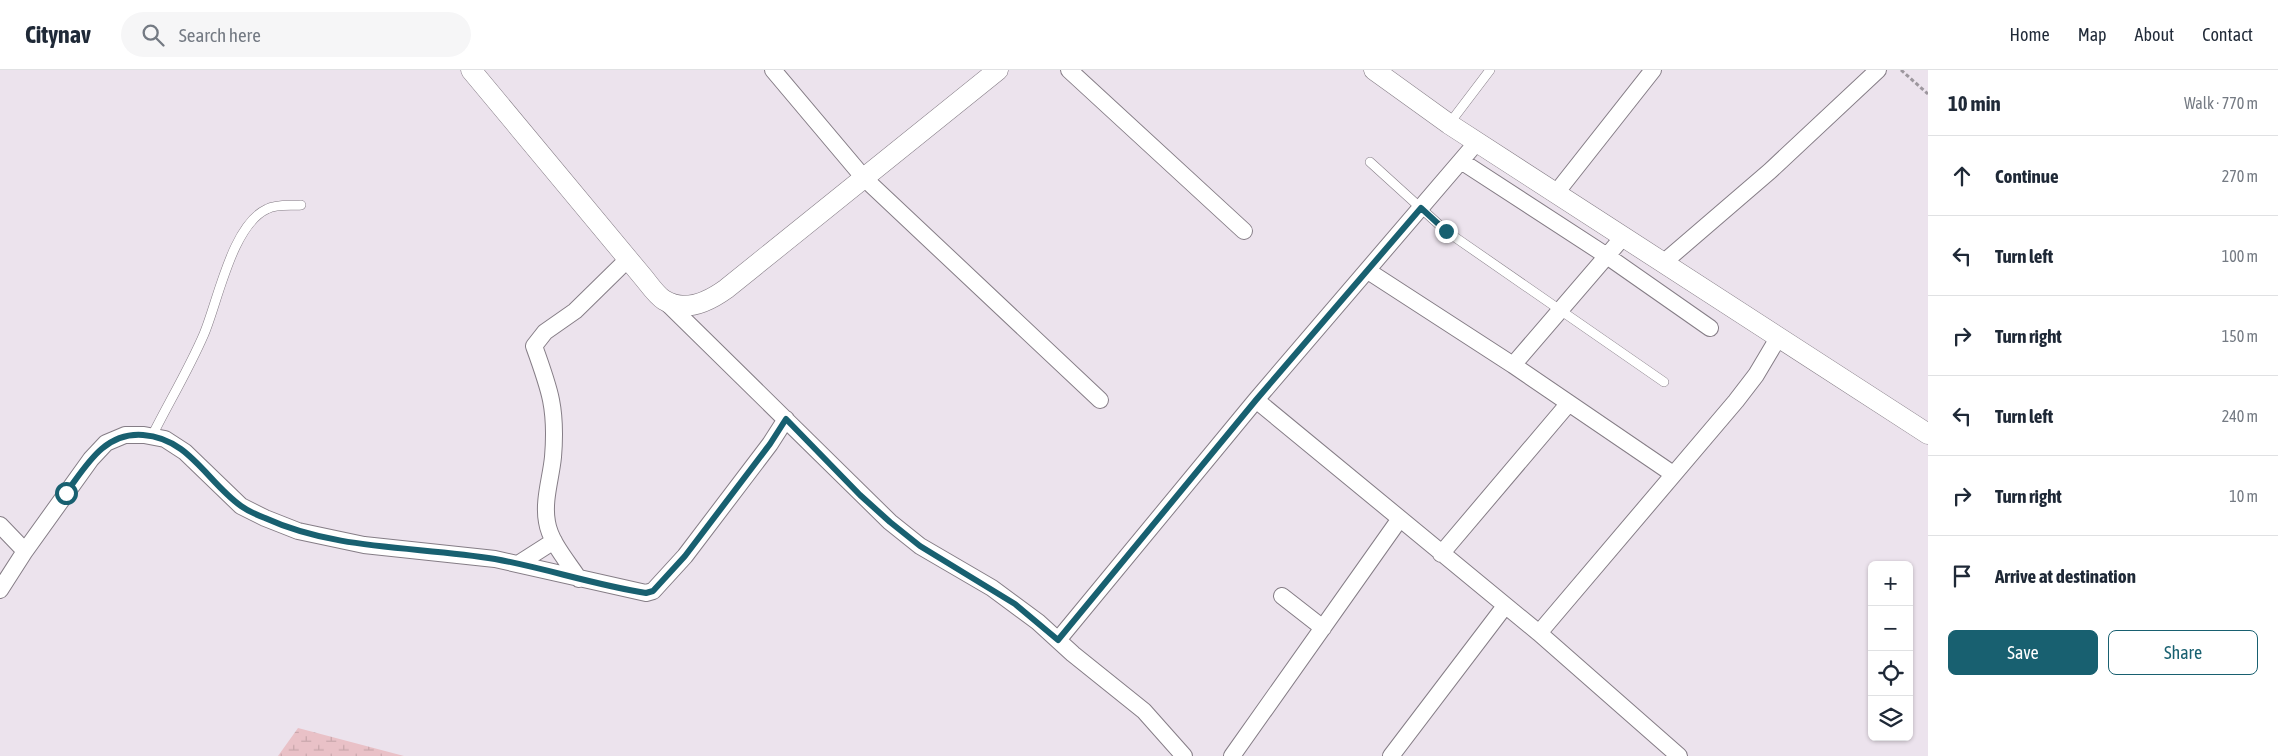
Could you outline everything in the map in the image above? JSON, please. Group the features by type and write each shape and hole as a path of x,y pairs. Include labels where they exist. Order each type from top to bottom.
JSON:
{"street":[{"path":"471,70 664,300 786,419 860,495 920,546 1015,604 1144,711 1184,756"},
{"path":"773,70 864,178 1100,400"},
{"path":"664,300 690,306 716,296 998,70"},
{"path":"1069,70 1244,231"},
{"path":"1374,70 1449,124 1928,434"},
{"path":"1556,192 1653,70"},
{"path":"1663,263 1770,171 1878,70"},
{"path":"1058,640 1256,400 1477,142"},
{"path":"1461,160 1607,256 1710,328"},
{"path":"1512,365 1624,236"},
{"path":"579,579 554,541 547,523 553,440 552,401 546,376 534,346 545,332 575,312 628,259"},
{"path":"1368,270 1569,403 1672,474"},
{"path":"1539,633 1751,381 1778,338"},
{"path":"1256,400 1399,520 1539,633 1679,756"},
{"path":"1441,554 1569,403"},
{"path":"0,590 25,551 91,459 106,443 125,435 152,436 165,439 185,452 240,506 265,518 298,530 364,545 494,559 646,593 653,591 685,556 770,444 786,419"},
{"path":"1232,756 1399,520"},
{"path":"0,525 25,551"},
{"path":"518,564 554,541"},
{"path":"1282,596 1322,628"},
{"path":"1391,756 1505,606"}],"lane":[{"path":"1449,124 1490,70"},
{"path":"1370,162 1446,231 1664,382"},
{"path":"152,436 205,333 220,283 238,243 253,220 267,208 301,205"}],"path":[{"path":"1901,70 1928,94"}],"green space":[{"path":"298,728 404,756 278,756"}],"route":[{"path":"66,493 91,459 106,443 125,435 144,435 165,439 185,452 240,506 265,518 298,530 364,545 494,559 646,593 653,591 685,556 770,444 786,419 860,495 890,522 920,546 992,588 1015,604 1058,640 1256,400 1421,208 1446,231"}]}
